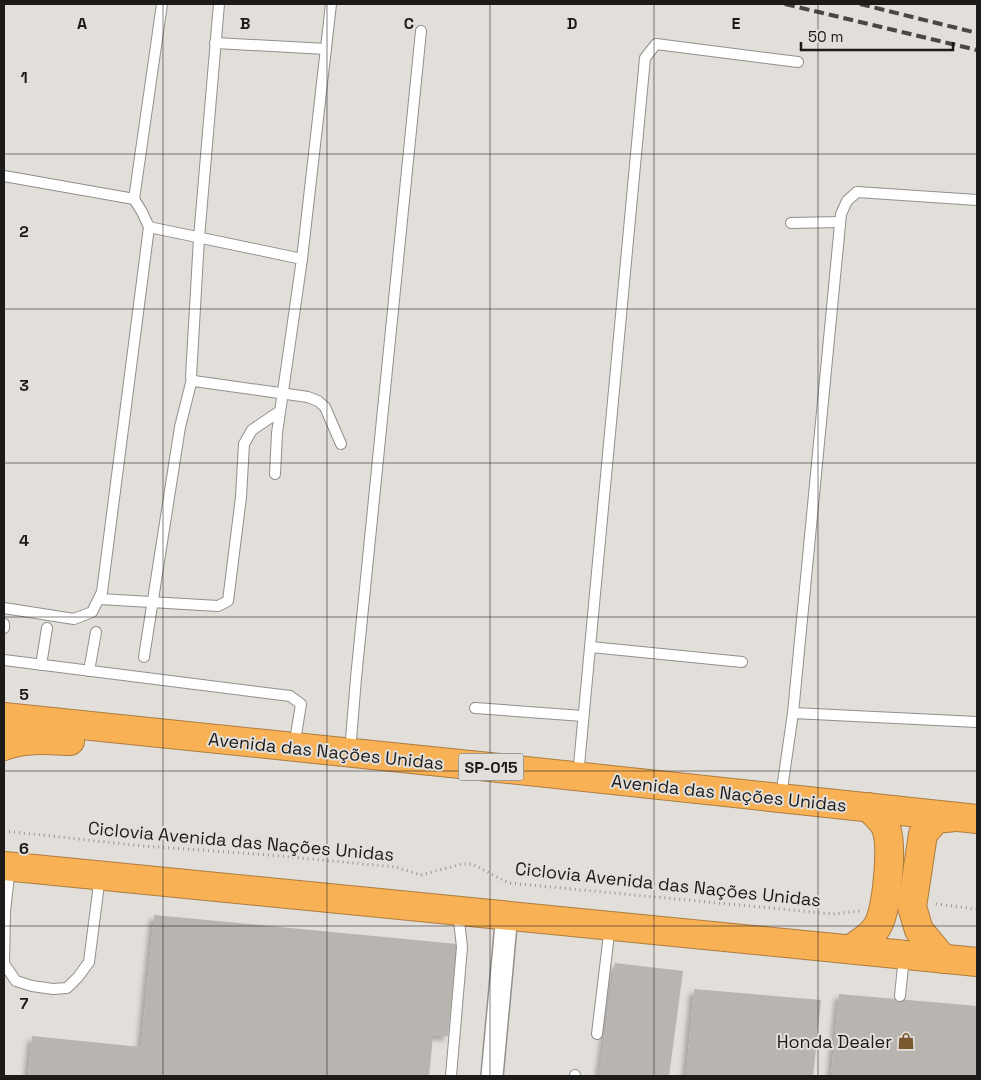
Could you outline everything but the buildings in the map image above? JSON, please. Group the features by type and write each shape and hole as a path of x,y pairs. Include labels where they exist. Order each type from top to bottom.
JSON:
{"highway":[{"name":"Avenida das Nações Unidas","path":"4,717 967,818"},
{"path":"4,746 36,740 173,747 195,737"},
{"path":"851,949 870,935 879,924 888,872 889,837 885,825 868,807"},
{"path":"943,959 919,930 914,919 913,905 923,834 936,820 967,818"},
{"path":"7,866 977,962"}],"street":[{"path":"492,1076 507,914"}],"lane":[{"path":"4,608 74,619 92,612 102,592 148,227 134,199 162,4"},
{"path":"144,657 180,427 192,379 199,238 218,4"},
{"path":"275,474 277,433 302,259 331,4"},
{"path":"350,753 421,31"},
{"path":"215,43 326,49"},
{"path":"578,777 645,58 656,44 798,62"},
{"path":"4,176 134,199"},
{"path":"781,798 793,712 841,214 847,201 857,192 977,200"},
{"path":"791,223 840,222"},
{"path":"148,227 302,259"},
{"path":"192,379 194,381 308,397 318,401 325,407 341,444"},
{"path":"100,599 218,606 228,601 241,498 244,444 252,430 280,411"},
{"path":"41,665 47,628"},
{"path":"89,671 96,632"},
{"path":"591,647 742,662"},
{"path":"4,660 290,696 301,704 294,748"},
{"path":"475,708 583,716"},
{"path":"793,712 977,722"},
{"path":"7,866 4,964 16,981 52,989 67,988 89,962 100,875"},
{"path":"451,1076 462,947 458,911"},
{"path":"597,1034 610,925"},
{"path":"900,996 904,955"}],"path":[{"name":"Ciclovia Avenida das Nações Unidas","path":"4,831 144,846 269,854 396,867 421,875 462,864 472,864 509,883 833,914 883,908"},
{"path":"913,905 932,904 977,909"}],"railway":[{"path":"785,4 977,50"},
{"path":"860,4 977,33"}],"place":[{"name":"Honda Dealer","path":"906,1041"}]}
